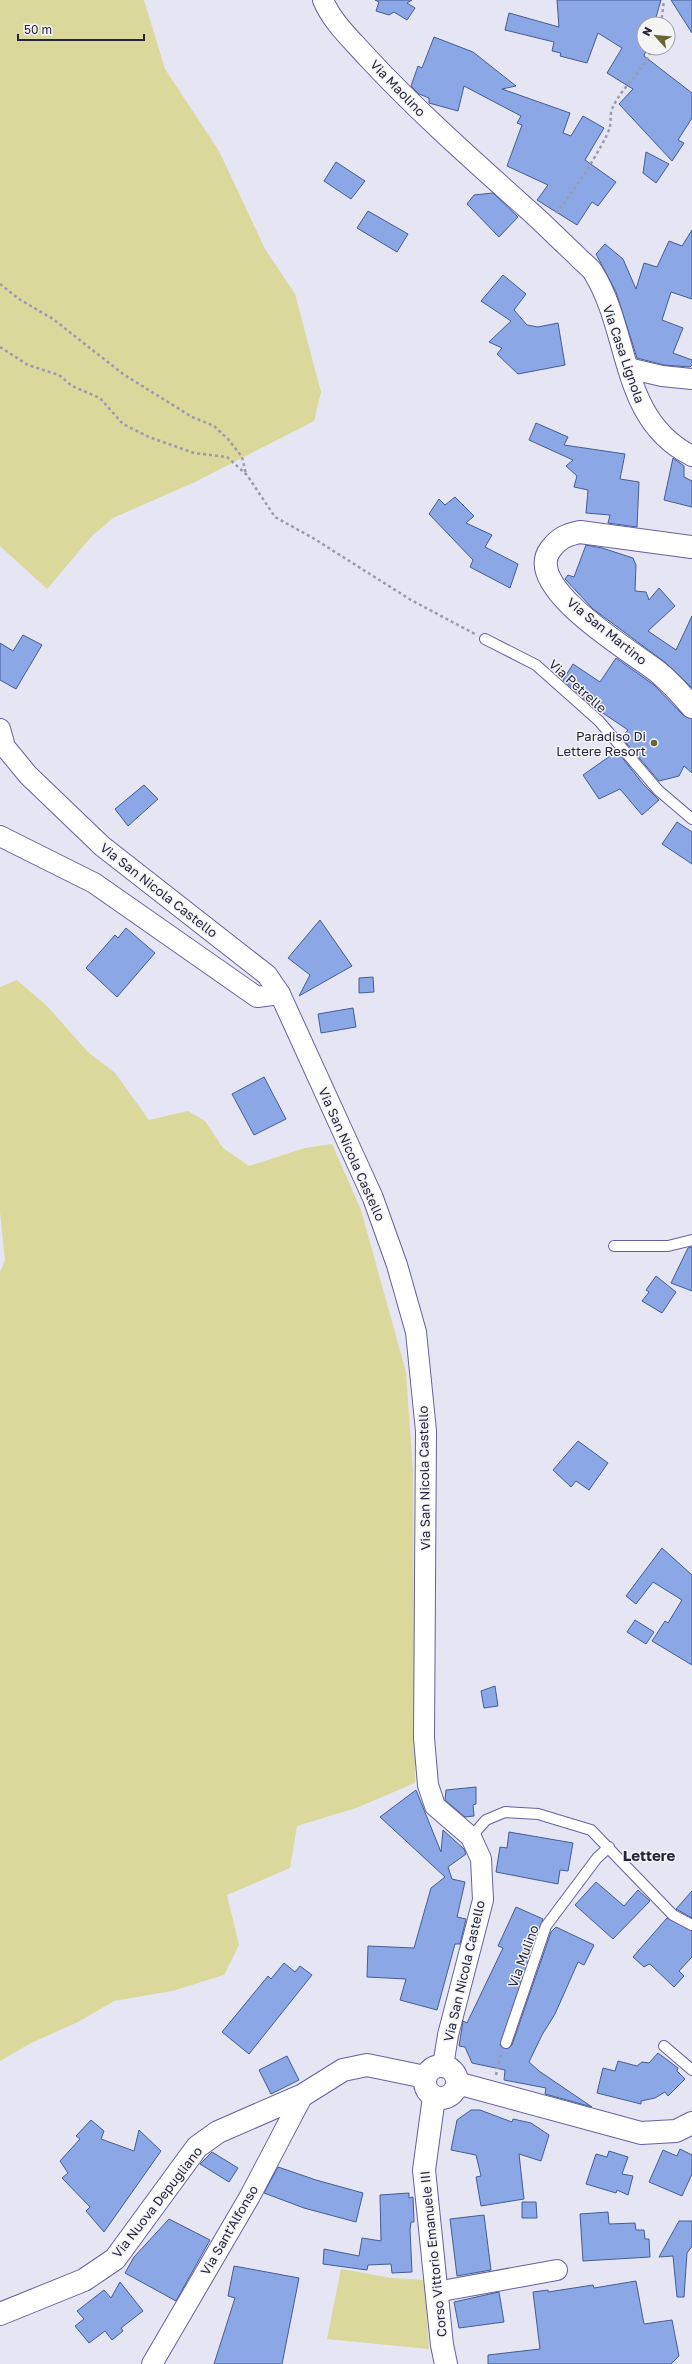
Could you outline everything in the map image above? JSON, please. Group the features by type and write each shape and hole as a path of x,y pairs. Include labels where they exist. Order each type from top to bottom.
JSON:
{"street":[{"name":"Via Maolino","path":"323,0 334,20 404,97 545,226"},
{"name":"Via Casa Lignola","path":"545,226 592,272 606,301 628,368 646,414 658,431 680,450 692,456"},
{"path":"628,368 662,376 692,379"},
{"name":"Via San Martino","path":"692,547 580,532 565,535 547,554 546,569 552,585 574,607 613,640 659,673 692,707"},
{"name":"Via San Nicola Castello","path":"2,741 28,775 102,846 267,975 280,994 373,1198 397,1265 416,1332 426,1431 424,1738 428,1785 435,1806 471,1837 481,1859 483,1900 448,2035 434,2071"},
{"path":"0,836 94,883 257,997 280,994"},
{"name":"Via Nuova Depugliano","path":"0,2314 84,2280 115,2259 197,2147 218,2132 303,2095 343,2070 367,2065 434,2071"},
{"path":"434,2071 455,2074 457,2083 455,2091 446,2098 434,2097 427,2091 424,2084 434,2071"},
{"path":"457,2083 641,2133 676,2131 692,2123"},
{"name":"Via Sant'Alfonso","path":"152,2364 250,2196 303,2095"},
{"name":"Corso Vittorio Emanuele III","path":"434,2097 424,2170 436,2292 446,2364"},
{"path":"436,2292 557,2270"}],"lane":[{"name":"Via Petrelle","path":"485,639 536,665 599,721 658,790 692,819"},
{"path":"614,1246 668,1246 692,1240"},
{"path":"471,1837 486,1820 505,1812 538,1814 590,1830 609,1847 642,1885 673,1915 692,1925"},
{"name":"Via Mulino","path":"506,2043 546,1926 597,1858 609,1847"},
{"path":"664,2046 692,2070"}],"path":[{"path":"662,16 664,0"},
{"path":"545,226 558,212 595,154 610,127 612,109 630,79 647,62 649,56"},
{"path":"0,284 19,299 53,319 123,374 192,418 214,426 228,439 242,457 246,475"},
{"path":"0,347 28,365 59,375 72,386 100,398 123,424 149,437 194,453 227,457 246,475 275,517 314,538 411,600 485,639"},
{"path":"494,2093 500,2058 506,2043"}],"shaded area":[{"path":"0,0 144,0 165,69 219,151 265,249 295,294 321,392 314,421 195,482 113,518 92,536 47,589 0,546"},
{"path":"17,980 47,1006 88,1052 115,1073 149,1120 188,1111 205,1121 223,1148 249,1166 305,1148 332,1144 361,1210 406,1372 413,1472 415,1783 356,1808 297,1826 290,1868 227,1895 239,1945 224,1975 172,1991 114,2001 78,2022 31,2043 0,2061 0,1272 5,1260 0,1212 0,987"},
{"path":"341,2269 391,2278 424,2280 429,2349 327,2339"}],"building":[{"path":"375,0 412,0 407,3 415,8 407,20 394,12 389,15 376,11 379,2"},
{"path":"557,0 661,0 656,16 636,16 636,56 644,56 692,93 692,118 678,140 684,143 672,161 619,104 633,89 607,73 622,48 598,33 587,63 560,56 561,53 552,51 554,42 505,30 509,13 559,27"},
{"path":"671,0 692,0 692,33"},
{"path":"434,37 473,52 516,86 502,89 570,113 563,133 571,136 583,116 604,128 585,160 616,182 598,206 592,202 577,225 537,200 548,185 507,166 522,125 517,123 521,116 464,86 458,111 429,103 429,98 419,94 411,86 418,66 422,68"},
{"path":"646,152 669,164 656,183 643,173"},
{"path":"336,162 365,181 351,199 324,181"},
{"path":"493,193 518,217 499,237 467,204 474,195"},
{"path":"368,211 408,234 397,252 357,228"},
{"path":"692,230 692,299 671,292 662,320 683,328 673,353 692,360 692,365 690,367 664,365 637,358 616,292 596,254 605,244 623,259 636,289 644,263 657,267 669,241 682,246"},
{"path":"503,275 526,294 514,310 527,325 538,327 558,323 565,365 518,374 497,354 502,348 489,342 511,321 481,301"},
{"path":"536,423 568,437 564,445 625,454 620,479 639,482 637,527 608,523 610,515 586,513 588,490 574,487 577,476 566,466 573,460 529,440"},
{"path":"673,458 684,466 684,477 692,481 692,507 664,500"},
{"path":"455,497 474,516 466,523 492,535 485,547 518,564 510,588 470,567 473,560 429,514 439,499 445,505"},
{"path":"586,545 602,548 633,558 636,565 635,591 646,592 649,600 659,588 675,606 648,631 676,650 692,616 692,688 666,663 593,609 565,579 568,575 574,577"},
{"path":"23,635 42,645 16,689 0,680 0,643 13,651"},
{"path":"616,658 654,685 683,715 692,719 692,773 684,766 679,776 659,781 621,737 628,730 588,703 563,680 573,664 600,682"},
{"path":"617,751 643,784 659,800 642,815 620,789 599,799 583,775"},
{"path":"144,785 158,799 128,826 115,809"},
{"path":"677,822 692,832 692,864 662,844"},
{"path":"320,920 352,966 299,996 310,975 288,958"},
{"path":"126,928 155,953 117,997 86,968 115,935 118,938"},
{"path":"373,977 374,992 359,993 359,978"},
{"path":"353,1008 356,1027 321,1033 318,1014"},
{"path":"264,1077 286,1119 254,1135 232,1094"},
{"path":"692,1247 692,1291 671,1283 688,1248"},
{"path":"656,1276 676,1292 662,1313 642,1301 649,1292 646,1290"},
{"path":"578,1441 608,1463 589,1490 576,1481 571,1487 553,1470"},
{"path":"662,1548 692,1575 692,1665 652,1641 665,1621 668,1623 682,1600 653,1582 636,1604 626,1596"},
{"path":"635,1620 654,1632 646,1644 627,1632"},
{"path":"495,1686 498,1706 484,1708 481,1691"},
{"path":"476,1787 476,1804 473,1805 474,1816 465,1817 445,1800 446,1790"},
{"path":"416,1790 441,1852 443,1830 464,1849 466,1854 448,1867 452,1879 465,1882 457,1917 466,1919 460,1944 455,1944 437,2010 400,2000 406,1979 367,1977 368,1946 414,1948 431,1888 445,1877 380,1817"},
{"path":"509,1832 573,1843 568,1871 560,1870 558,1884 496,1872 500,1847 507,1848"},
{"path":"596,1882 624,1906 638,1890 650,1901 613,1939 575,1905"},
{"path":"692,1891 692,1918 676,1909"},
{"path":"516,1907 543,1919 500,2045 507,2049 512,2045 551,1932 556,1927 594,1945 584,1965 578,1962 555,2014 542,2035 529,2062 539,2071 592,2107 545,2094 546,2088 504,2080 505,2070 472,2063 465,2047 459,2046 463,2021 467,2023 503,1948 498,1946"},
{"path":"667,1918 692,1931 692,1957 679,1971 684,1976 674,1987 651,1965 649,1964 644,1967 633,1957"},
{"path":"284,1963 295,1972 300,1966 312,1975 249,2054 222,2032 268,1976 271,1979"},
{"path":"658,2053 678,2068 677,2071 685,2079 668,2096 665,2092 655,2098 641,2101 641,2104 597,2093 603,2068 615,2071 618,2061 637,2066 642,2062 649,2063"},
{"path":"287,2056 299,2080 271,2094 259,2070"},
{"path":"471,2110 480,2110 512,2122 513,2119 531,2123 549,2135 541,2161 519,2154 524,2199 481,2206 476,2177 481,2176 476,2155 451,2150 457,2120"},
{"path":"91,2120 104,2131 101,2139 134,2151 139,2130 161,2151 104,2232 86,2211 90,2207 62,2178 68,2173 60,2161 80,2139 76,2136"},
{"path":"680,2149 692,2155 692,2174 682,2196 649,2182 663,2150 677,2156"},
{"path":"609,2151 628,2157 622,2174 633,2176 628,2195 617,2190 616,2193 586,2184 596,2154 607,2157"},
{"path":"212,2152 238,2168 229,2182 200,2164"},
{"path":"278,2167 316,2180 363,2193 356,2222 304,2208 264,2193"},
{"path":"409,2193 409,2198 413,2197 414,2222 411,2222 410,2230 412,2272 392,2273 391,2264 368,2265 367,2270 323,2264 324,2249 359,2256 362,2238 381,2241 380,2195"},
{"path":"522,2202 536,2202 537,2218 522,2218"},
{"path":"608,2212 609,2224 635,2223 636,2230 644,2230 645,2239 649,2239 650,2257 583,2261 580,2214"},
{"path":"484,2215 491,2270 457,2276 450,2219"},
{"path":"169,2219 210,2240 176,2301 125,2273 134,2257"},
{"path":"679,2221 692,2221 692,2246 687,2253 684,2297 677,2297 673,2256 659,2257"},
{"path":"234,2266 299,2278 282,2364 214,2364 235,2298 228,2296"},
{"path":"636,2281 644,2324 672,2320 679,2356 671,2364 488,2364 488,2355 540,2349 533,2292 548,2290 548,2292 593,2285 594,2288"},
{"path":"120,2282 143,2311 121,2328 123,2331 112,2340 105,2331 89,2343 75,2326 84,2319 77,2311 104,2290 111,2298"},
{"path":"499,2292 504,2322 459,2328 454,2302"}],"place":[{"name":"Paradiso Di Lettere Resort","path":"654,743"}],"district":[{"name":"Lettere","path":"649,1855"}]}
